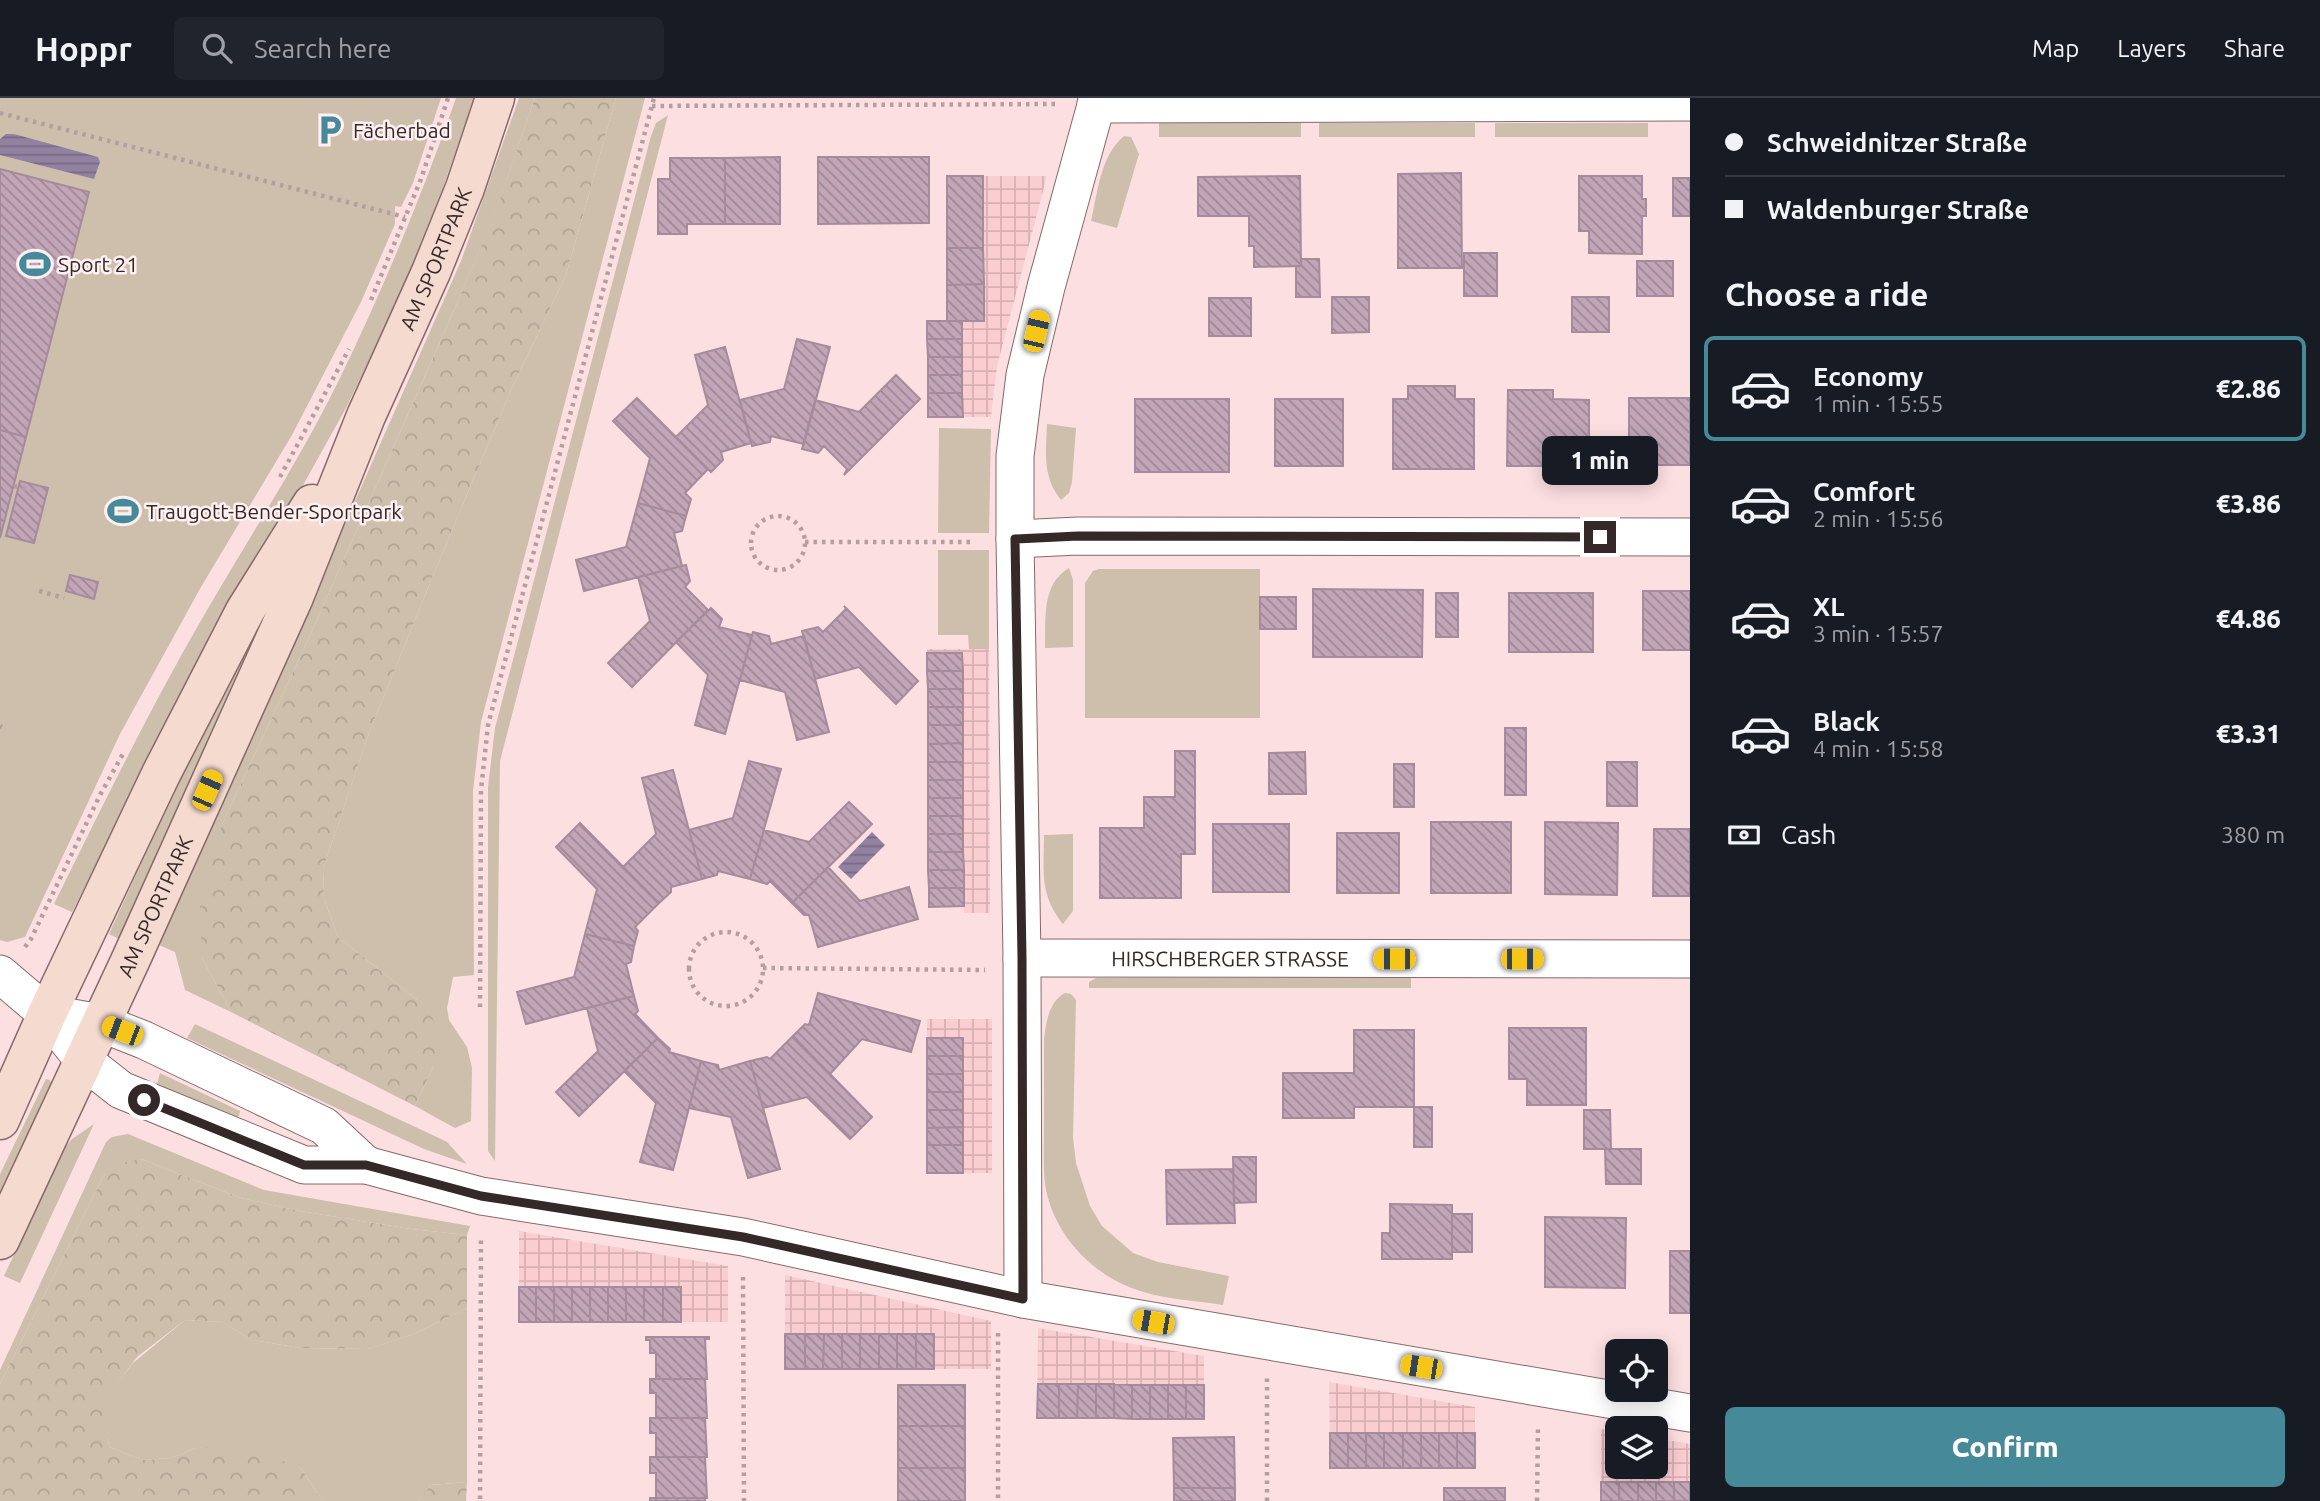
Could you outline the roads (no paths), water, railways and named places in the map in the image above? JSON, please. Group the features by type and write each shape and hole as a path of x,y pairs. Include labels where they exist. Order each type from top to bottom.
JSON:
{"street":[{"name":"AM SPORTPARK","path":"0,1240 294,597 366,416 456,212 495,98"},
{"path":"1023,1299 1022,958 1015,456 1025,375 1097,101 1690,102"},
{"name":"AM SPORTPARK","path":"0,1119 161,774 245,611 366,416"},
{"path":"1015,539 1078,536 1690,537"},
{"name":"HIRSCHBERGER STRASSE","path":"1022,958 1690,960"},
{"path":"0,974 47,1014 84,1061 121,1090 304,1165 366,1165 481,1196 743,1237 1023,1299 1690,1413"},
{"path":"47,1014 101,1023 144,1040 324,1126 366,1165"}],"place":[{"name":"Fächerbad","path":"330,130"},
{"name":"Sport 21","path":"35,264"},
{"name":"Traugott-Bender-Sportpark","path":"123,511"}]}
